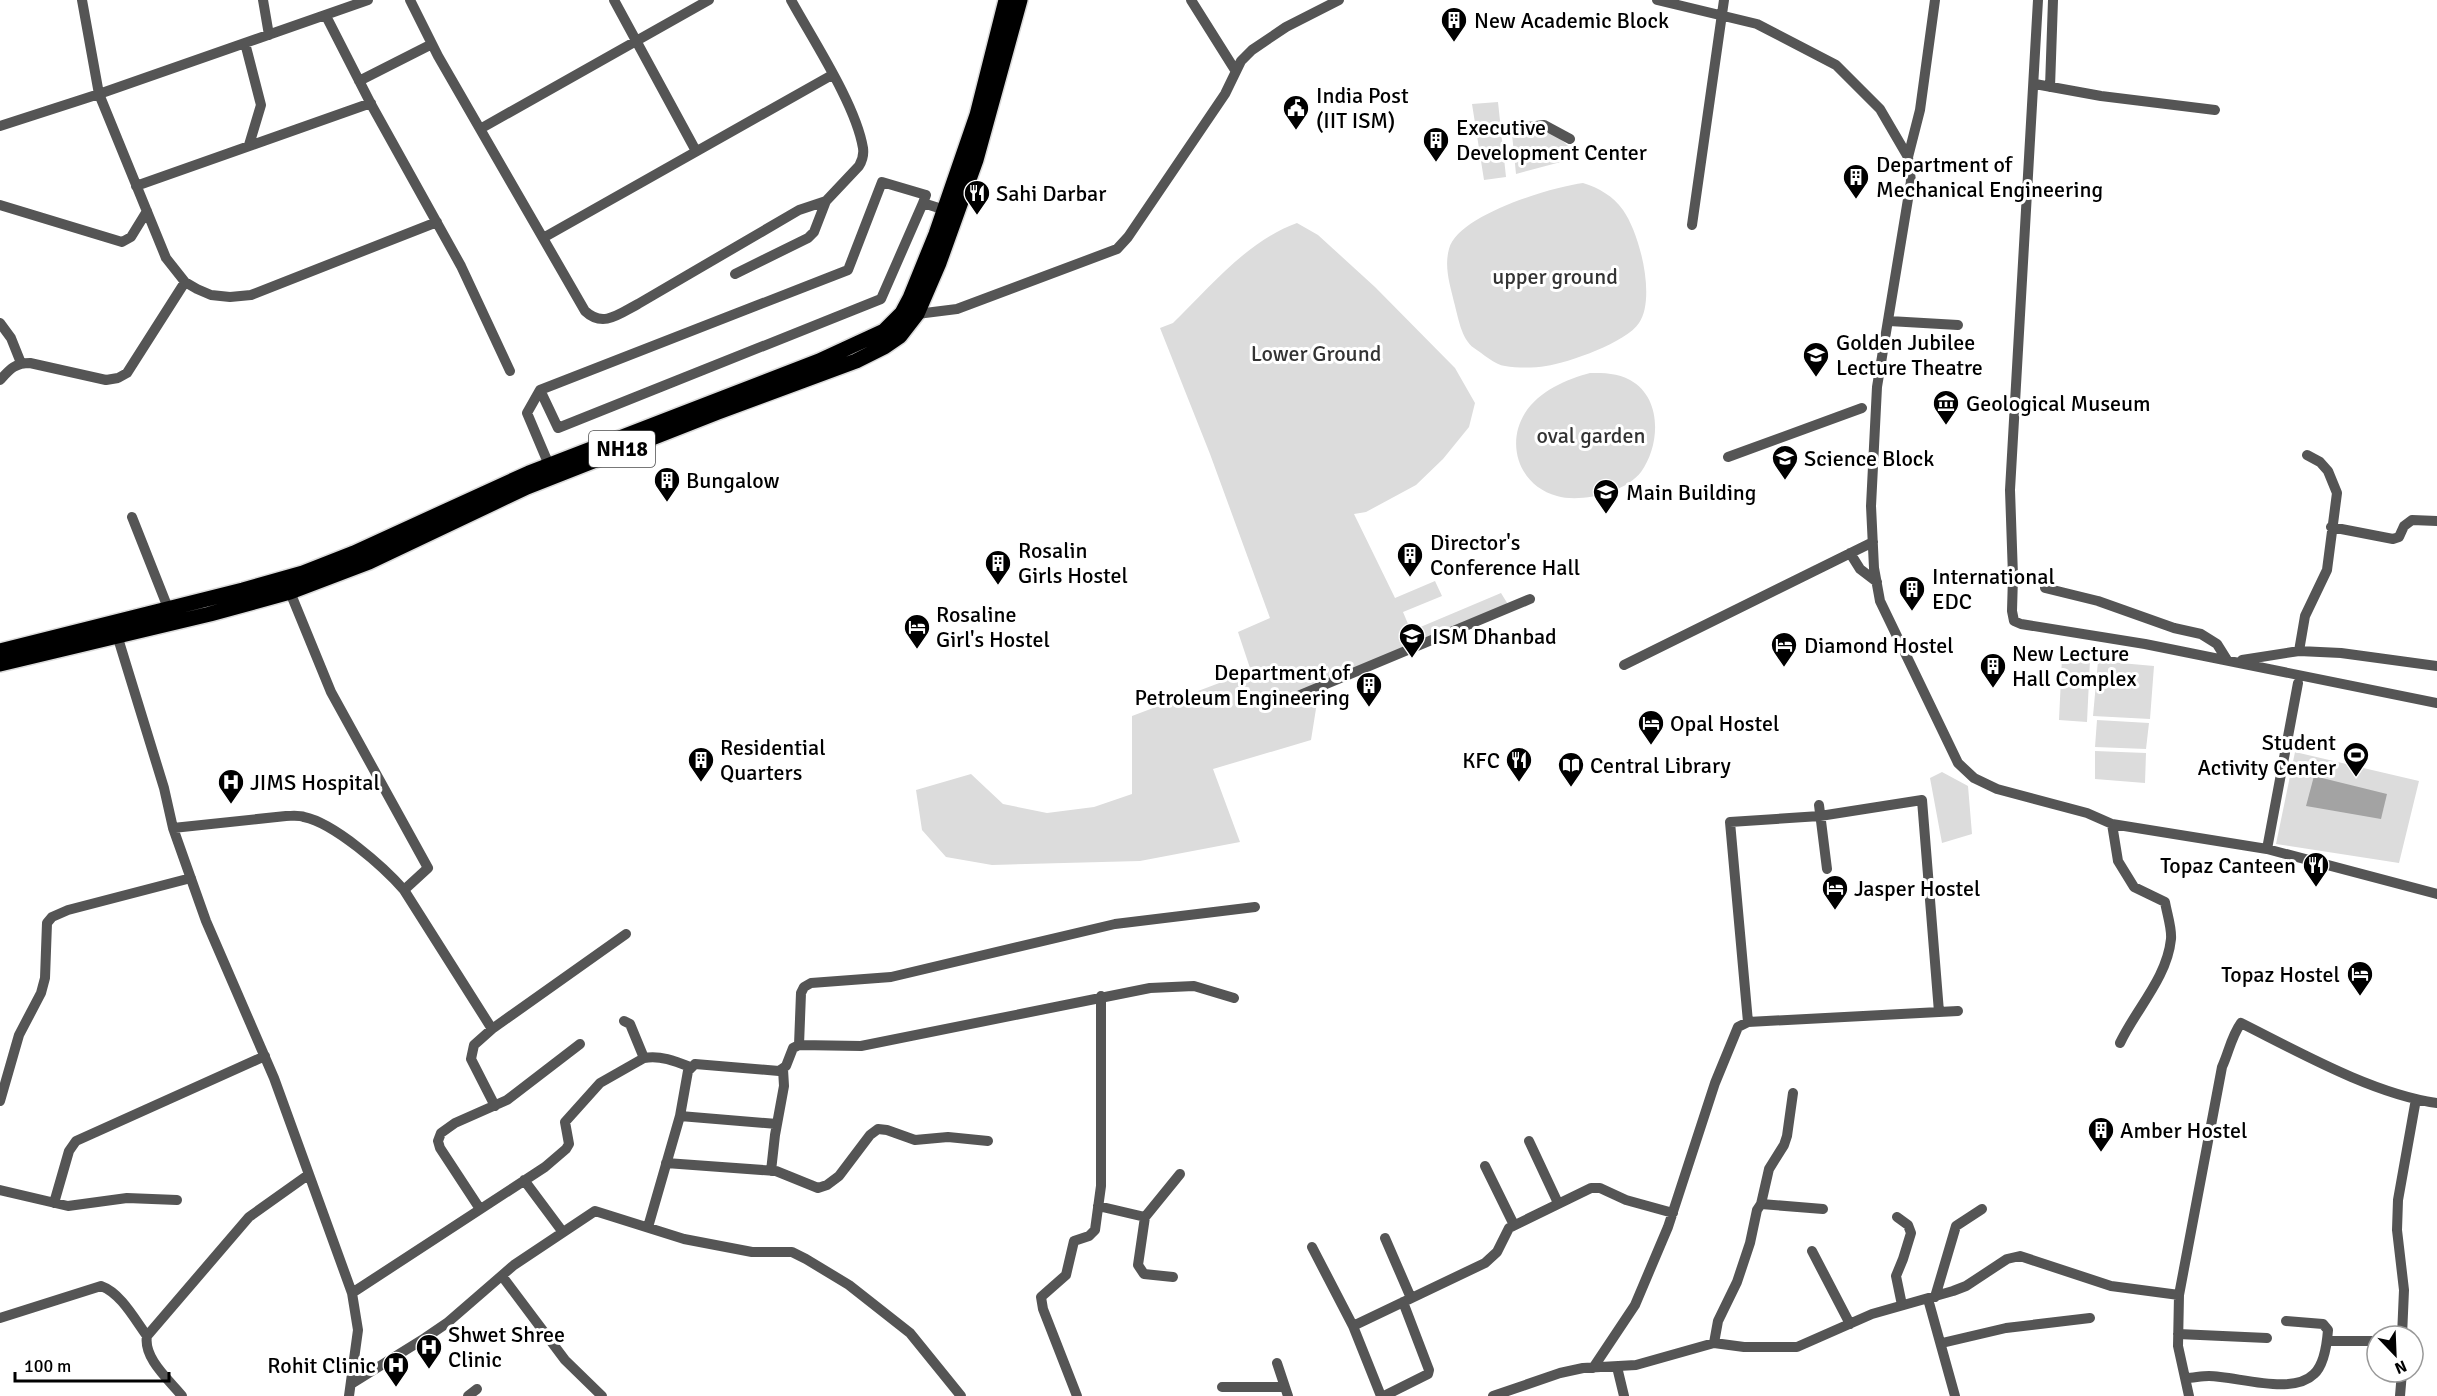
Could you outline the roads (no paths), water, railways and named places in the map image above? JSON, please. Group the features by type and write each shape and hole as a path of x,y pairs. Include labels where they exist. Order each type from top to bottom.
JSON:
{"highway":[{"name":"NH18","path":"0,651 303,573 354,553 549,465 819,361 884,331 902,313 910,298 945,210 980,105 1006,0"},
{"name":"NH18","path":"0,664 220,612 290,592 369,562 487,505 582,465 856,361 900,336 917,314 965,193 1003,67 1020,0"}],"street":[{"path":"82,0 99,94 166,258 185,282 211,295 230,297 250,295 437,222"},
{"path":"263,0 269,35"},
{"path":"0,126 368,0"},
{"path":"410,0 480,129 585,311 593,318 601,320 613,317 648,299 799,210 826,201"},
{"path":"614,0 696,151"},
{"path":"480,129 709,0"},
{"path":"735,274 808,238 814,232 826,201 859,166 864,150 846,101 791,0"},
{"path":"1191,0 1235,70"},
{"path":"917,314 957,309 1117,249 1128,237 1226,94 1235,70 1252,50 1286,27 1339,0"},
{"path":"1658,0 1757,24 1836,65 1880,109 1908,157"},
{"path":"1692,225 1720,15 1724,0"},
{"path":"1935,0 1920,110 1908,157 1911,181 1877,387 1871,506 1876,582 1880,601 1958,763 1974,777 1997,789 2087,813 2112,824 2267,849 2437,894"},
{"path":"2038,0 2010,490 2013,618 2016,623 2145,644 2437,703"},
{"path":"2050,87 2053,0"},
{"path":"326,16 370,103 461,266 510,371"},
{"path":"245,43 261,105 249,145"},
{"path":"359,81 432,44"},
{"path":"543,238 832,75"},
{"path":"2035,84 2215,110"},
{"path":"136,186 370,103"},
{"path":"1505,130 1544,125 1570,139"},
{"path":"540,390 558,428 881,299 926,195 882,182 848,270 540,390 527,413 549,465"},
{"path":"922,203 945,210"},
{"path":"0,205 122,242 131,237 147,211"},
{"path":"0,380 11,367 21,363 106,380 128,373 185,282"},
{"path":"1889,321 1958,325"},
{"path":"0,323 11,339 21,363"},
{"path":"1728,457 1862,408"},
{"path":"2299,651 2305,616 2324,581 2327,570 2337,493 2333,481 2320,462 2307,455"},
{"path":"132,517 168,608"},
{"path":"2331,527 2393,539 2399,537 2404,526 2412,520 2437,521"},
{"path":"1624,665 1873,542"},
{"path":"1850,554 1860,569 1876,582"},
{"path":"2046,588 2098,601 2174,628 2201,634 2217,644 2230,661"},
{"path":"290,592 331,692 428,868 404,890"},
{"path":"1300,695 1530,599"},
{"path":"117,635 164,788 173,828 206,921 265,1056 308,1175 322,1206 352,1293 358,1330 349,1396"},
{"path":"2230,661 2299,651 2341,653 2437,666"},
{"path":"2267,849 2298,683"},
{"path":"1748,1022 1730,822 1922,800 1939,1012"},
{"path":"1820,810 1827,869"},
{"path":"173,828 304,816 337,832 392,877 404,890 492,1029"},
{"path":"2112,824 2118,861 2134,887 2165,902 2171,937 2166,965 2130,1021 2120,1043"},
{"path":"0,1101 19,1035 45,978 47,923 52,917 68,910 191,878"},
{"path":"799,1046 801,993 804,987 811,983 891,977 1115,924 1255,907"},
{"path":"495,1106 471,1059 474,1045 492,1029 626,933"},
{"path":"352,1293 524,1180 566,1149 569,1143 565,1122 588,1095 600,1083 644,1058 659,1057 690,1067 695,1064 775,1071 786,1066 791,1051 799,1046 861,1046 949,1030 1101,996 1180,985 1194,986 1234,998"},
{"path":"1077,1396 1043,1309 1041,1297 1066,1275 1074,1241 1092,1234 1095,1230 1101,1186 1101,996"},
{"path":"1593,1368 1635,1305 1673,1214 1715,1083 1738,1027 1748,1022 1958,1011"},
{"path":"624,1020 630,1024 644,1058"},
{"path":"2188,1396 2178,1346 2179,1295 2222,1067 2233,1035 2241,1023 2321,1063 2405,1097 2437,1103"},
{"path":"480,1209 440,1148 438,1141 441,1133 455,1123 495,1106 523,1089 580,1044"},
{"path":"54,1203 69,1151 76,1141 265,1056"},
{"path":"648,1227 681,1116 690,1067"},
{"path":"771,1171 784,1086 783,1069"},
{"path":"1714,1343 1718,1321 1737,1282 1750,1243 1769,1169 1784,1145 1793,1093"},
{"path":"2403,1324 2404,1290 2397,1230 2398,1200 2416,1099"},
{"path":"681,1116 777,1124"},
{"path":"666,1163 771,1171 812,1187 827,1185 839,1176 878,1129 915,1140 948,1137 988,1141"},
{"path":"1529,1141 1558,1203"},
{"path":"1485,1166 1514,1225"},
{"path":"1173,1276 1144,1274 1139,1269 1140,1238 1145,1217 1180,1174"},
{"path":"182,1396 148,1354 147,1336 249,1217 308,1175"},
{"path":"524,1180 562,1231"},
{"path":"1353,1326 1490,1260 1514,1225 1582,1191 1600,1188 1626,1200 1673,1214"},
{"path":"0,1190 54,1203 81,1206 127,1198 177,1200"},
{"path":"1761,1204 1823,1209"},
{"path":"1098,1206 1145,1217"},
{"path":"1955,1396 1932,1298 1956,1226 1982,1209"},
{"path":"351,1384 426,1338 502,1276 562,1231 595,1211 684,1239 752,1252 785,1251 806,1258 849,1285 910,1333 961,1396"},
{"path":"1897,1217 1908,1226 1911,1233 1896,1275 1902,1305"},
{"path":"1312,1248 1353,1326 1382,1396 1420,1379 1428,1374 1429,1370 1385,1238"},
{"path":"1812,1251 1850,1324"},
{"path":"1493,1396 1560,1373 1648,1363 1714,1343 1744,1347 1797,1347 1872,1314 1966,1286 2007,1259 2019,1256 2111,1286 2179,1295"},
{"path":"502,1276 565,1360 600,1396"},
{"path":"0,1318 101,1286 108,1288 117,1297 147,1336"},
{"path":"1942,1343 2006,1328 2090,1318"},
{"path":"2186,1378 2210,1376 2275,1385 2300,1382 2315,1374 2327,1341 2328,1330 2323,1324 2286,1321"},
{"path":"2178,1334 2267,1338"},
{"path":"2327,1341 2365,1341"},
{"path":"1222,1387 1286,1391 1277,1363"},
{"path":"1617,1367 1624,1396"}],"place":[{"name":"New Academic Block","path":"1454,43"},
{"name":"India Post (IIT ISM)","path":"1296,131"},
{"name":"Executive Development Center","path":"1436,163"},
{"name":"Department of Mechanical Engineering","path":"1856,200"},
{"name":"Sahi Darbar","path":"977,216"},
{"name":"Golden Jubilee Lecture Theatre","path":"1816,378"},
{"name":"Geological Museum","path":"1946,426"},
{"name":"Science Block","path":"1785,481"},
{"name":"Bungalow","path":"667,503"},
{"name":"Main Building","path":"1606,515"},
{"name":"Director's Conference Hall","path":"1410,578"},
{"name":"Rosalin Girls Hostel","path":"998,586"},
{"name":"International EDC","path":"1912,612"},
{"name":"Rosaline Girl's Hostel","path":"917,650"},
{"name":"ISM Dhanbad","path":"1412,659"},
{"name":"Diamond Hostel","path":"1784,668"},
{"name":"New Lecture Hall Complex","path":"1993,689"},
{"name":"Department of Petroleum Engineering","path":"1369,708"},
{"name":"Opal Hostel","path":"1651,746"},
{"name":"Student Activity Center","path":"2356,778"},
{"name":"Residential Quarters","path":"701,783"},
{"name":"KFC","path":"1519,783"},
{"name":"Central Library","path":"1571,788"},
{"name":"JIMS Hospital","path":"231,805"},
{"name":"Topaz Canteen","path":"2316,888"},
{"name":"Jasper Hostel","path":"1835,911"},
{"name":"Topaz Hostel","path":"2360,997"},
{"name":"Amber Hostel","path":"2101,1153"},
{"name":"Shwet Shree Clinic","path":"429,1370"},
{"name":"Rohit Clinic","path":"396,1388"}],"park label":[{"name":"upper ground","path":"1555,276"},
{"name":"Lower Ground","path":"1316,353"},
{"name":"oval garden","path":"1591,435"}]}
